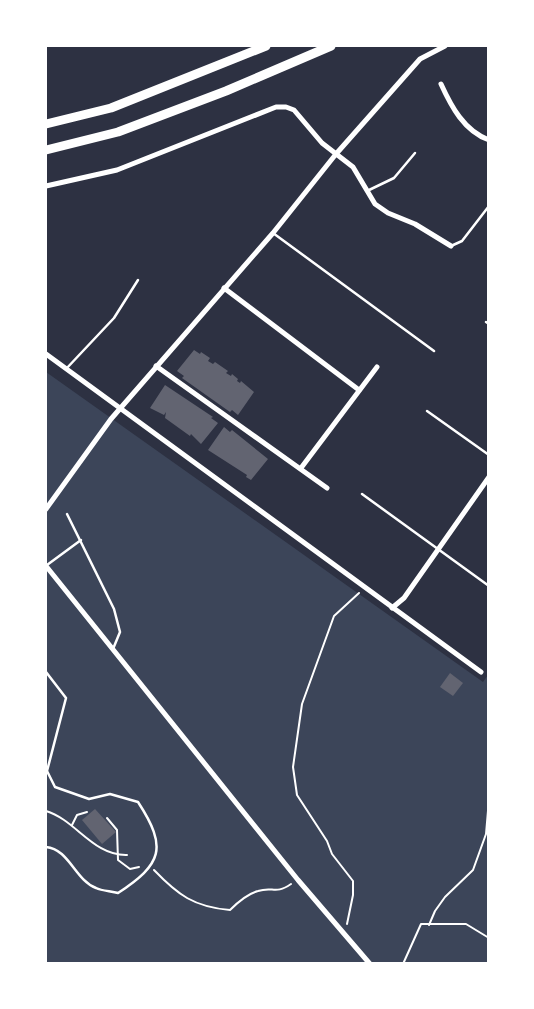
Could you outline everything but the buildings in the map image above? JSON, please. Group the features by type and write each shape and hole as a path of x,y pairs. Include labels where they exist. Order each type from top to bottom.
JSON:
{"main road":[{"path":"46,124 111,108 266,46"},
{"path":"46,150 118,132 226,91 331,46"}],"street":[{"path":"46,509 120,407 273,233 336,154 420,59 445,46"},
{"path":"441,84 453,111 488,141"},
{"path":"46,186 117,170 281,106 294,110 322,142 353,167 374,204 451,246"},
{"path":"224,288 359,390"},
{"path":"46,355 481,672"},
{"path":"156,366 327,488"},
{"path":"301,468 377,367"},
{"path":"392,608 404,598 488,477"},
{"path":"46,566 298,880 370,964"}],"lane":[{"path":"368,191 394,178 415,153"},
{"path":"451,246 462,241 488,206"},
{"path":"273,233 434,351"},
{"path":"66,369 114,318 138,281"},
{"path":"427,411 488,455"},
{"path":"362,494 488,586"},
{"path":"67,514 114,609 120,632 113,649"},
{"path":"46,566 81,540"},
{"path":"46,671 66,698 47,771 55,787 89,799 110,794 138,802 153,824 158,853 151,868 118,892 97,889 75,872 66,857 46,847"}],"path":[{"path":"345,936 353,881 332,854 327,841 297,794 293,767 302,704 334,616 365,588"},
{"path":"429,925 445,897 473,870 485,834 488,799"},
{"path":"46,811 56,814 99,848 118,855 127,855"},
{"path":"72,826 77,815 87,812"},
{"path":"107,818 117,830 118,860 130,869 145,866 151,868 181,895 207,908 230,910 244,897 261,890 281,891 298,880"},
{"path":"403,964 421,923 466,924 488,938"}],"shaded area":[{"path":"46,372 483,682 488,675 488,963 46,963"}]}
